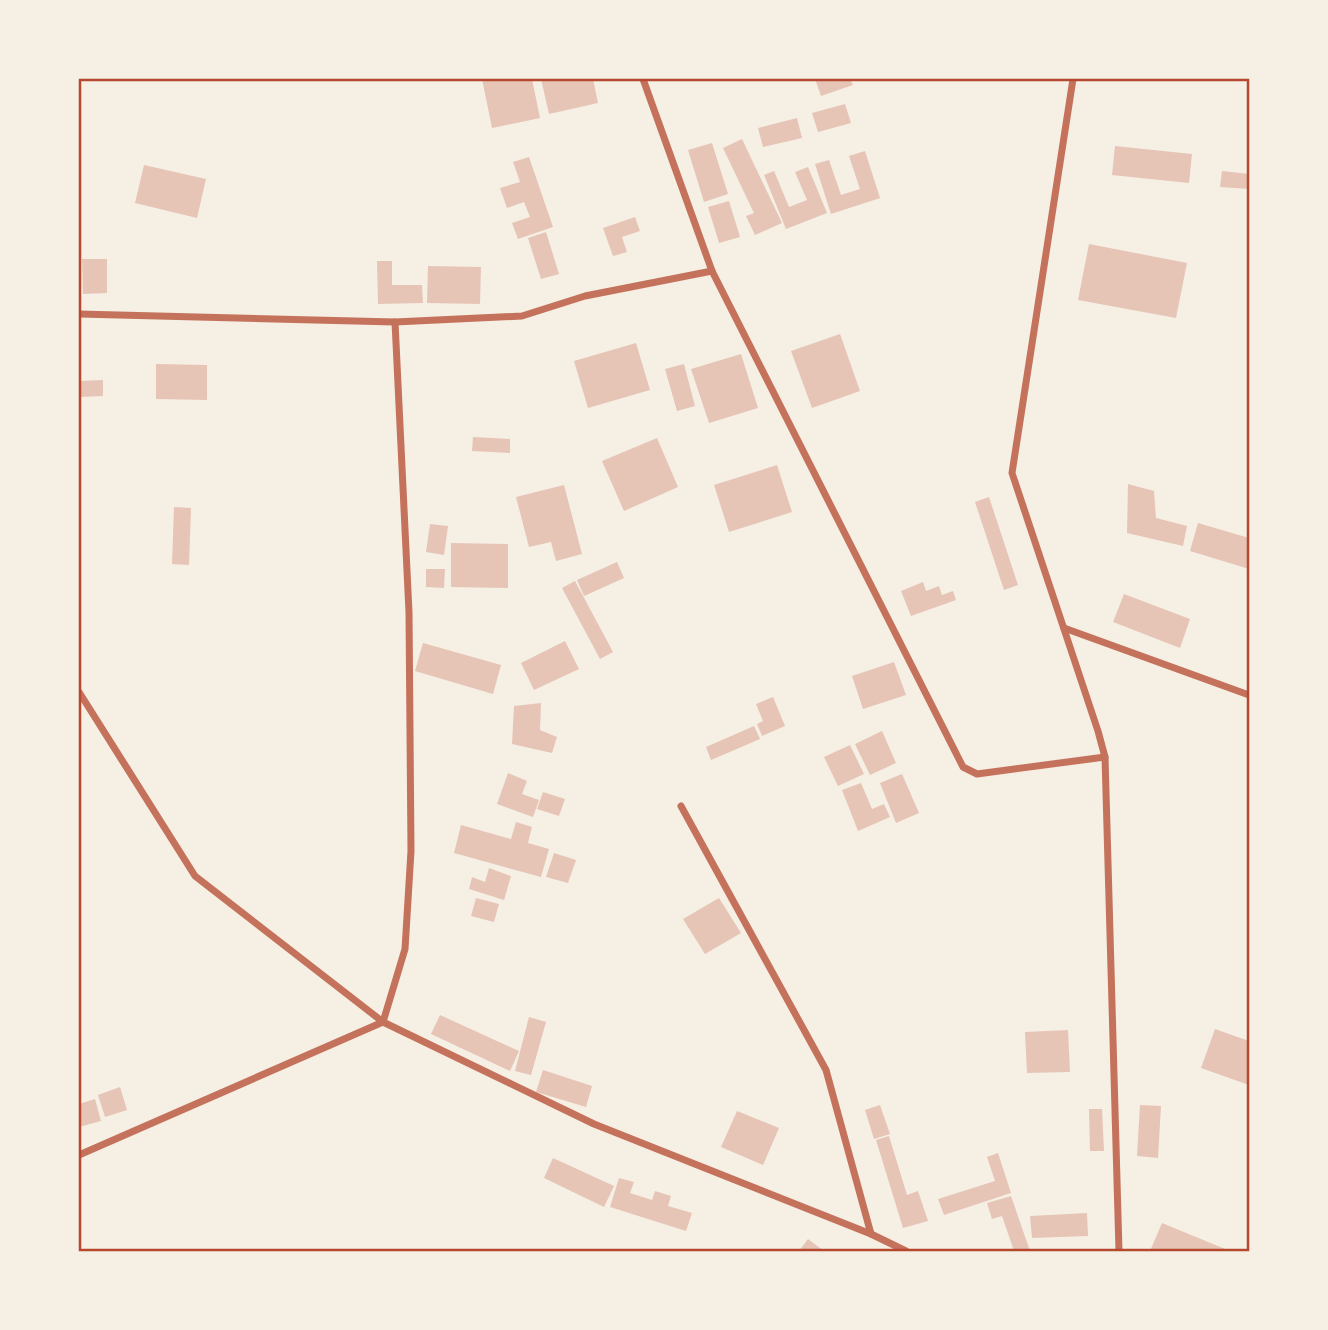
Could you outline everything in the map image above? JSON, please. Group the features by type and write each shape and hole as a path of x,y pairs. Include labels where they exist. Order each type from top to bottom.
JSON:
{"street":[{"path":"643,79 712,271 963,767 976,774 1105,757"},
{"path":"1073,79 1012,472 1105,757 1119,1251"},
{"path":"79,314 395,322 522,316 585,296 712,271"},
{"path":"79,1155 383,1022 405,949 411,851 409,612 395,322"},
{"path":"1064,628 1249,695"},
{"path":"79,692 195,876 383,1022 594,1124 871,1234 906,1251"},
{"path":"681,806 826,1070 871,1234"}],"building":[{"path":"482,79 532,79 540,118 492,128"},
{"path":"541,79 593,79 598,103 549,114"},
{"path":"815,79 850,79 853,85 821,96"},
{"path":"845,104 851,123 818,132 812,113"},
{"path":"797,118 802,138 763,147 758,128"},
{"path":"742,139 782,223 755,235 746,216 754,213 723,148"},
{"path":"712,143 728,194 704,202 688,150"},
{"path":"1115,146 1192,154 1189,183 1112,175"},
{"path":"865,151 880,198 831,214 815,164 829,160 841,195 860,189 849,156"},
{"path":"529,157 553,227 518,239 512,223 530,217 524,202 507,208 500,188 520,182 513,162"},
{"path":"144,165 206,179 197,218 135,203"},
{"path":"808,167 827,213 786,229 764,175 774,171 789,207 807,200 795,172"},
{"path":"1222,171 1249,174 1249,189 1220,187"},
{"path":"729,201 740,237 719,243 708,207"},
{"path":"635,217 640,231 622,237 627,252 613,256 603,228"},
{"path":"546,232 559,274 541,279 528,238"},
{"path":"1089,244 1187,263 1176,318 1078,300"},
{"path":"82,259 107,259 107,293 83,294"},
{"path":"377,261 392,261 392,285 422,285 423,303 378,304"},
{"path":"428,266 481,267 480,304 427,303"},
{"path":"840,334 860,391 812,408 791,351"},
{"path":"636,343 650,390 588,408 574,361"},
{"path":"741,354 758,408 709,423 691,369"},
{"path":"156,364 207,365 207,400 156,399"},
{"path":"684,364 695,406 677,411 665,369"},
{"path":"103,380 103,396 79,397 79,381"},
{"path":"473,437 510,439 510,453 472,451"},
{"path":"657,438 678,487 624,511 602,461"},
{"path":"777,465 792,512 729,532 714,485"},
{"path":"1128,484 1154,491 1156,518 1187,526 1183,546 1127,533"},
{"path":"564,485 582,554 556,561 551,542 529,547 516,497"},
{"path":"989,497 1018,585 1004,590 975,502"},
{"path":"174,507 191,508 189,565 172,564"},
{"path":"1198,523 1249,538 1249,569 1190,551"},
{"path":"430,524 448,526 444,555 426,552"},
{"path":"451,543 508,544 508,588 451,587"},
{"path":"617,562 624,578 584,596 577,580"},
{"path":"426,569 445,569 444,588 426,587"},
{"path":"575,581 613,652 600,659 562,588"},
{"path":"923,582 926,591 939,586 942,595 953,591 956,600 911,616 901,591"},
{"path":"1124,594 1190,619 1180,648 1113,622"},
{"path":"565,641 579,669 534,690 521,663"},
{"path":"423,643 501,665 493,694 415,671"},
{"path":"894,662 906,695 863,709 852,676"},
{"path":"773,697 785,726 762,736 757,724 763,721 756,704"},
{"path":"541,703 540,730 557,737 552,753 512,744 514,706"},
{"path":"754,726 760,739 711,760 706,747"},
{"path":"882,731 896,763 870,775 855,744"},
{"path":"850,745 864,774 838,786 824,757"},
{"path":"508,773 527,781 522,794 539,800 533,817 497,804"},
{"path":"902,774 919,813 896,823 880,783"},
{"path":"861,783 872,809 884,804 890,817 858,831 842,790"},
{"path":"543,792 565,799 559,816 537,809"},
{"path":"516,822 532,827 528,843 549,849 541,877 454,853 461,825 511,839"},
{"path":"554,853 576,860 568,883 546,877"},
{"path":"489,868 511,876 504,900 469,889 472,877 485,882"},
{"path":"476,898 499,904 494,922 471,916"},
{"path":"719,898 741,933 705,954 683,919"},
{"path":"440,1015 519,1051 510,1071 431,1034"},
{"path":"529,1017 546,1022 531,1075 515,1071"},
{"path":"1215,1029 1249,1041 1249,1085 1201,1068"},
{"path":"1068,1030 1070,1072 1027,1073 1025,1032"},
{"path":"543,1070 592,1086 586,1107 536,1092"},
{"path":"120,1087 127,1110 105,1117 98,1095"},
{"path":"95,1099 101,1121 79,1127 79,1104"},
{"path":"880,1105 890,1134 874,1139 865,1110"},
{"path":"1140,1105 1161,1106 1158,1158 1137,1156"},
{"path":"1089,1109 1102,1109 1104,1151 1090,1151"},
{"path":"737,1111 779,1128 763,1165 721,1147"},
{"path":"889,1136 907,1195 918,1191 928,1221 903,1228 876,1140"},
{"path":"998,1153 1011,1193 944,1215 938,1199 995,1181 987,1157"},
{"path":"553,1158 614,1186 604,1207 544,1178"},
{"path":"619,1178 634,1182 630,1193 652,1200 655,1191 671,1196 668,1206 692,1213 686,1231 610,1207"},
{"path":"1011,1196 1030,1251 1014,1251 1002,1216 992,1219 987,1203"},
{"path":"1087,1213 1088,1236 1032,1238 1030,1216"},
{"path":"1162,1223 1230,1251 1150,1251"},
{"path":"808,1239 824,1251 799,1251"}]}
